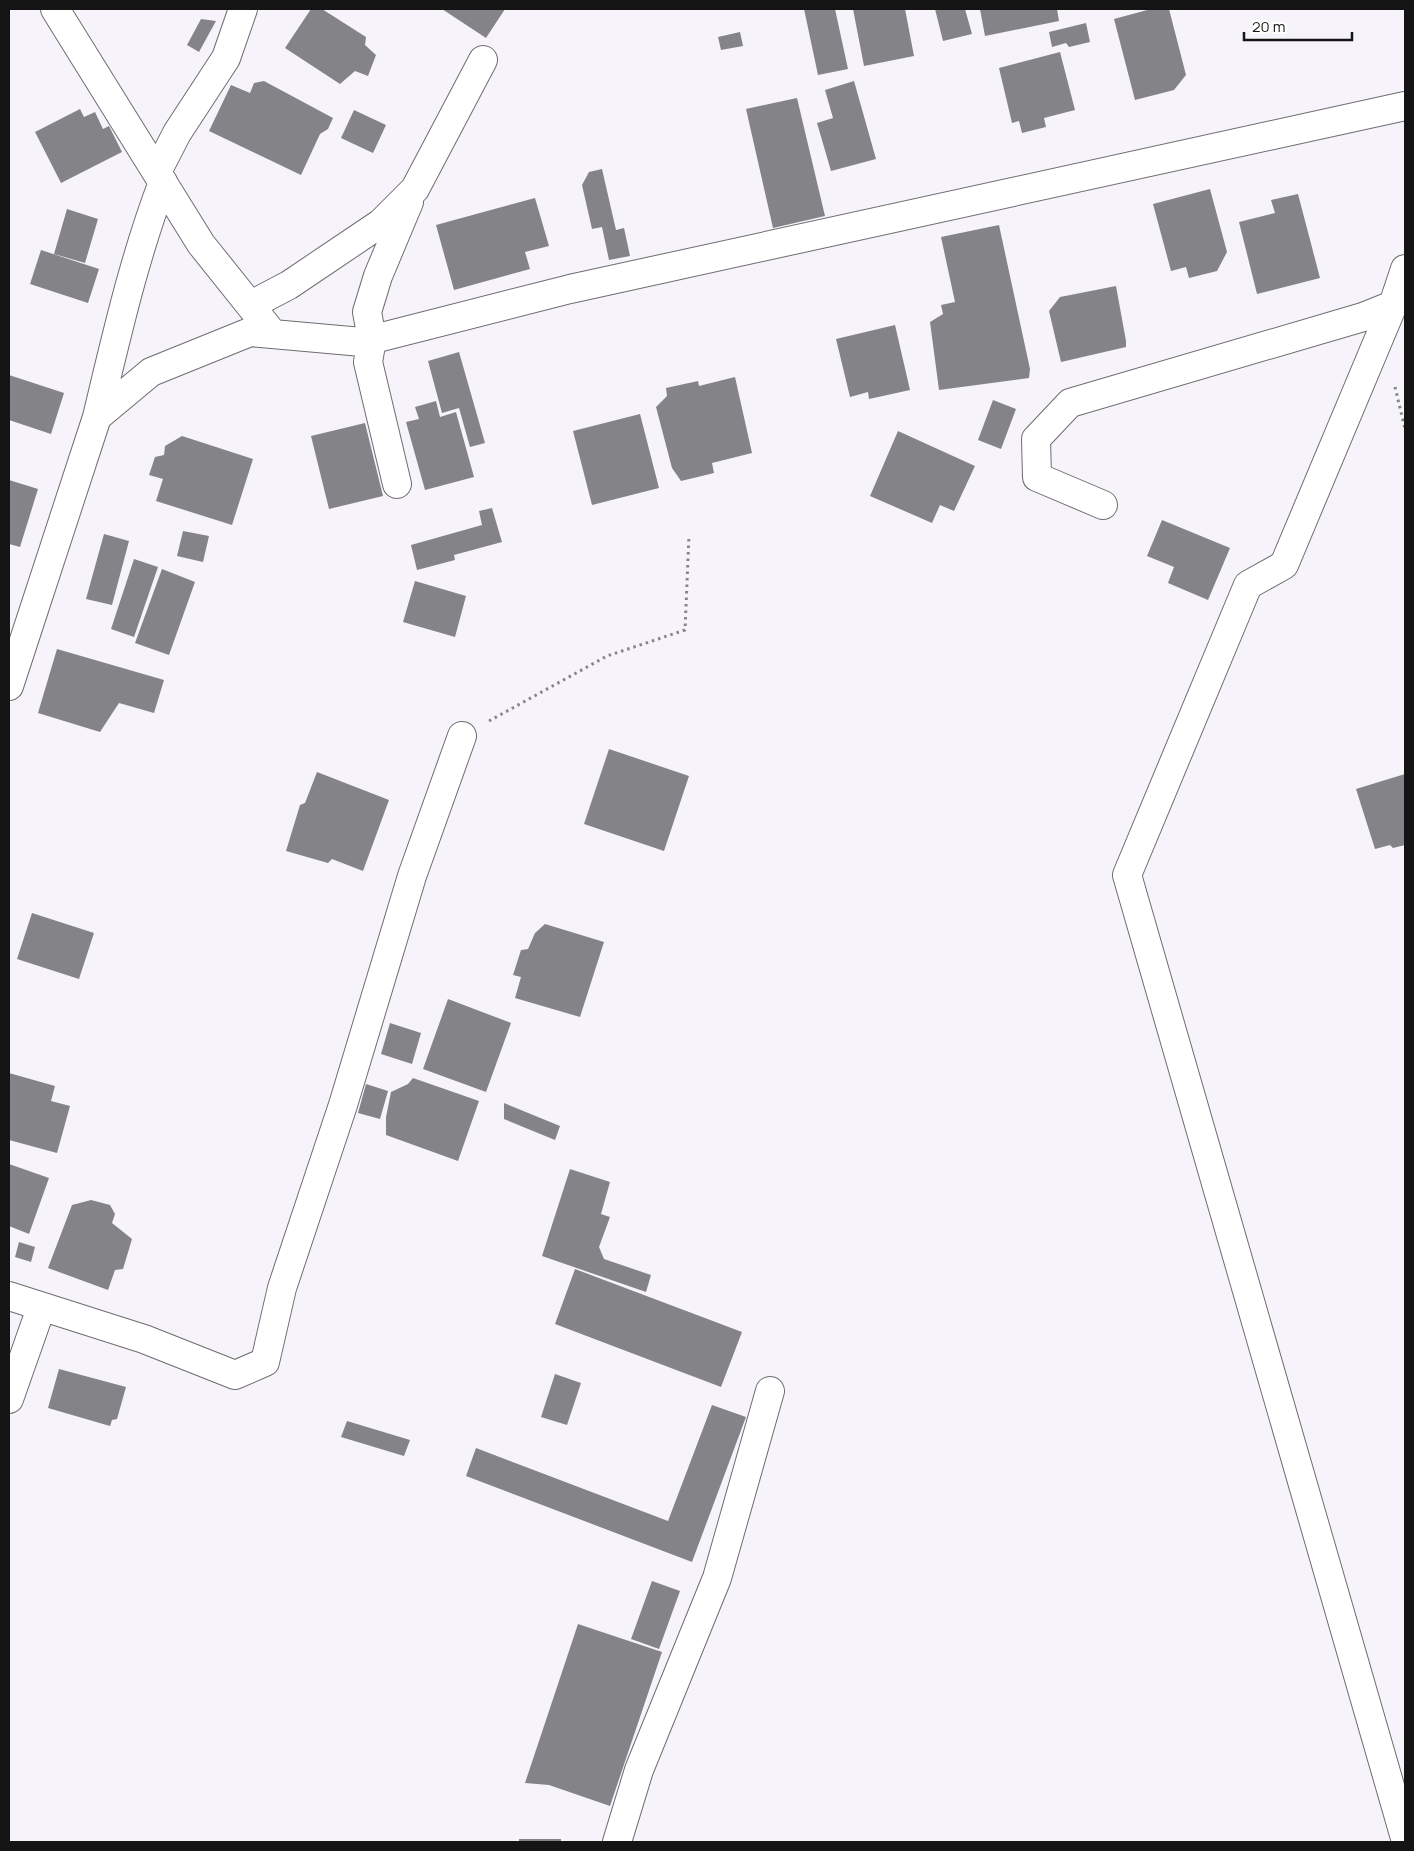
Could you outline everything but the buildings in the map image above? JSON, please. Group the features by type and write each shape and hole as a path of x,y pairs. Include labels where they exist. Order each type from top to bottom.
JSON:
{"street":[{"path":"55,9 201,244 273,334"},
{"path":"9,686 97,417 122,313 160,176 177,133 226,58 243,9"},
{"path":"397,484 368,362 372,339 367,312 378,276 415,189 483,60"},
{"path":"97,417 151,372 250,332 362,342 570,289 1405,106"},
{"path":"251,305 289,285 381,222 415,189"},
{"path":"1405,269 1393,306 1284,565 1248,585 1127,875 1405,1838"},
{"path":"1103,505 1037,477 1036,439 1070,403 1363,317 1393,306"},
{"path":"9,1296 41,1308 144,1339 235,1375 265,1362 282,1288 343,1105 412,876 462,736"},
{"path":"9,1399 41,1308"},
{"path":"617,1842 638,1770 717,1578 770,1391"}],"path":[{"path":"462,736 607,656 685,630 689,534"}]}
